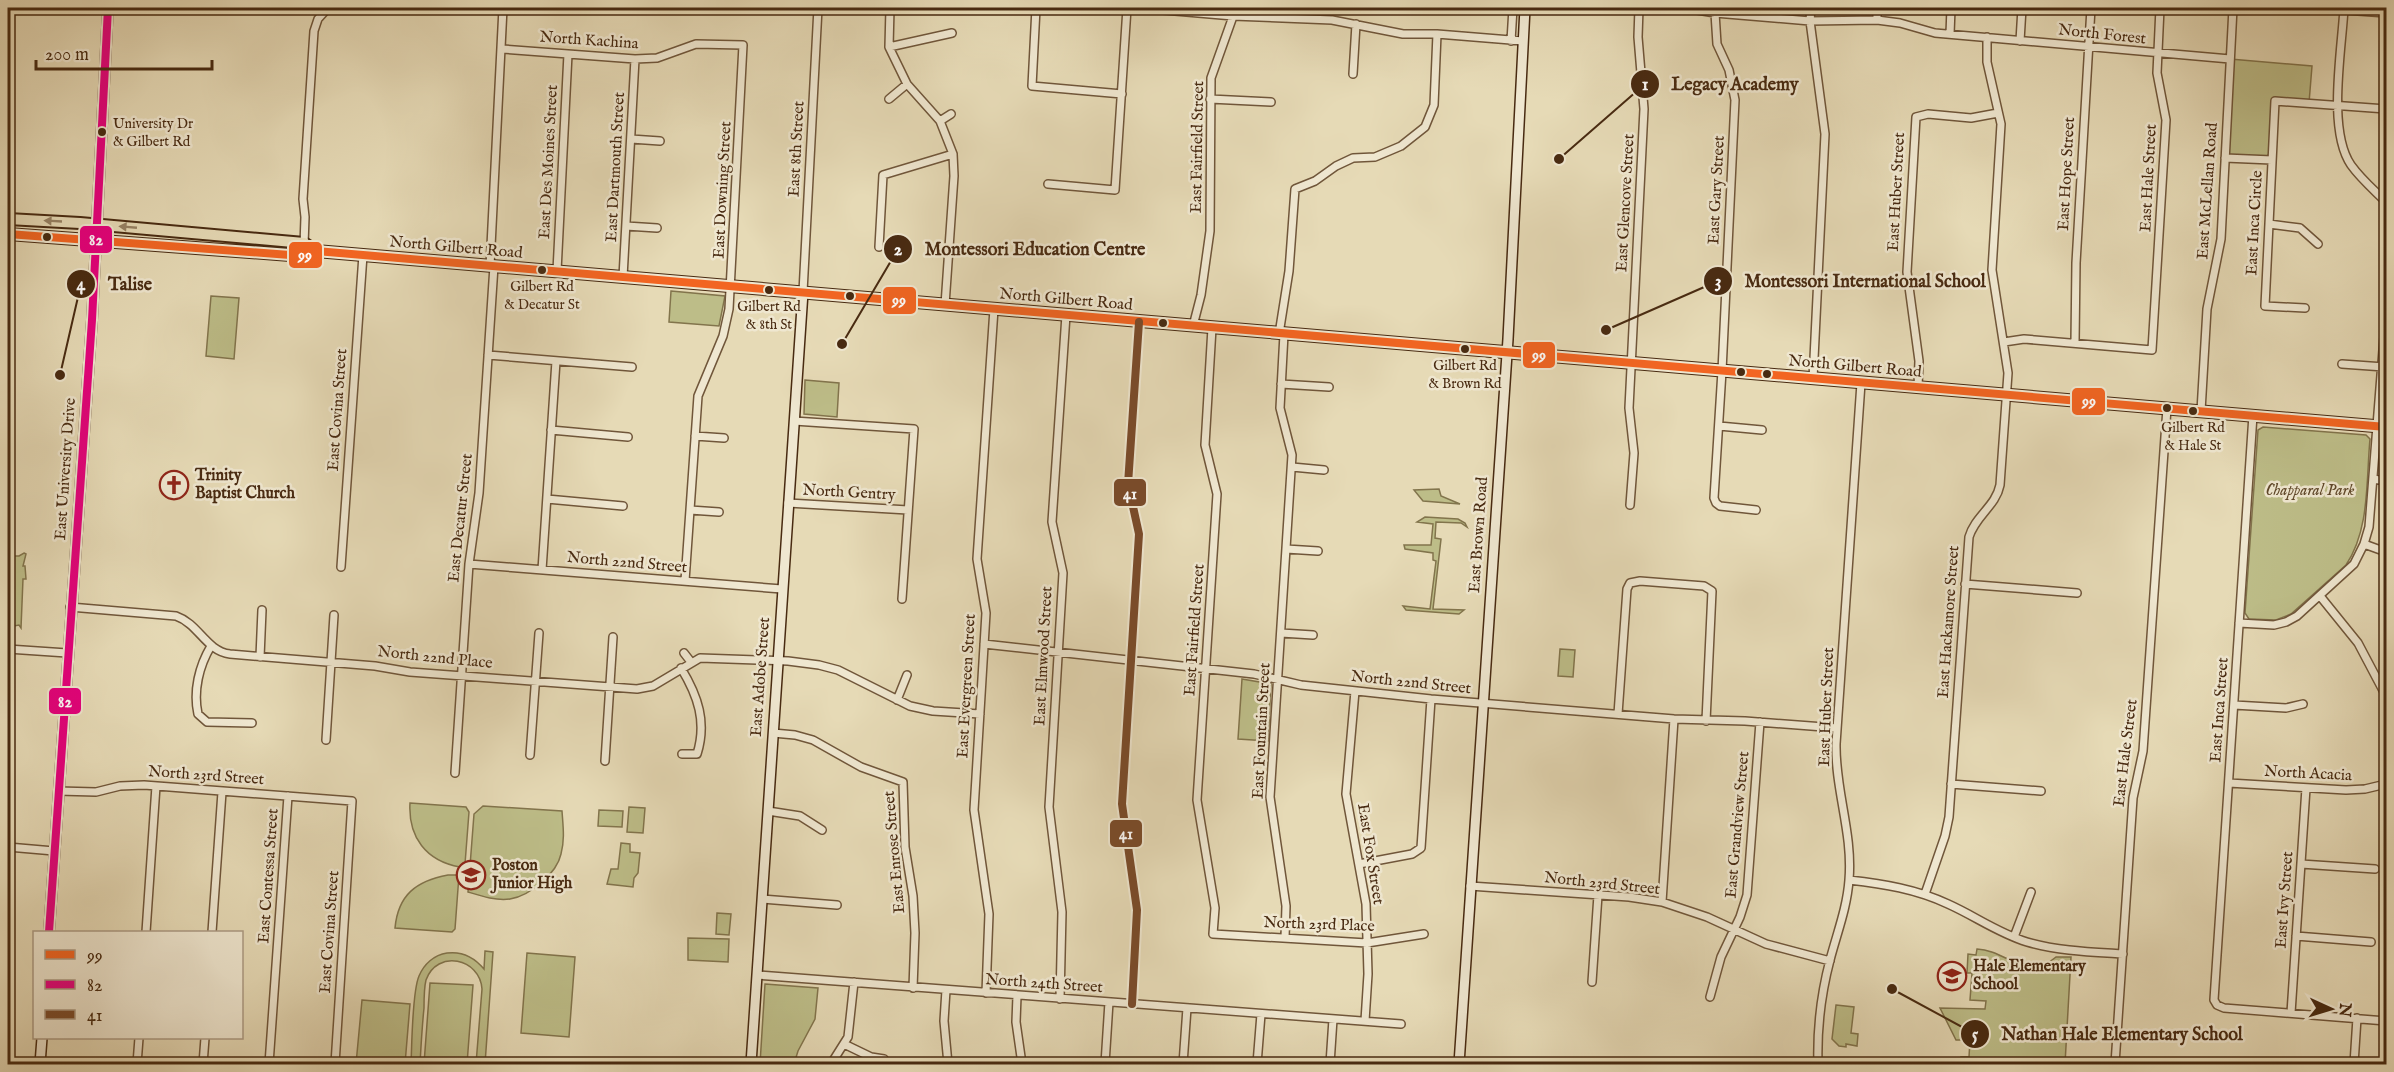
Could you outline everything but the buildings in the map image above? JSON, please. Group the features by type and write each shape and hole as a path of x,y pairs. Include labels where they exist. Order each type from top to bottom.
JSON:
{"main road":[{"name":"East University Drive","path":"49,931 98,225 108,8"},
{"name":"East Brown Road","path":"1459,1065 1507,353 1525,8"},
{"name":"North Gilbert Road","path":"8,219 304,243 316,251"},
{"name":"North Gilbert Road","path":"8,234 303,256 316,251 2382,426"},
{"path":"175,246 185,242 210,242 215,235"},
{"path":"215,249 219,243 246,243 254,239"},
{"name":"East Adobe Street","path":"751,1065 802,292"},
{"path":"40,1065 42,1039"}],"street":[{"path":"303,256 305,218 303,199 314,31 318,19 328,8"},
{"name":"East Decatur Street","path":"455,773 469,564 479,493 488,355 503,8"},
{"name":"East 8th Street","path":"802,292 818,8"},
{"path":"890,8 889,47 908,84 940,121 953,154 954,176 945,305"},
{"path":"1036,8 1032,87 1122,94"},
{"path":"1048,184 1115,190 1127,8"},
{"path":"1140,8 1233,16 1332,20 1402,34 1437,34 1523,41"},
{"name":"East Fairfield Street","path":"1193,326 1201,295 1210,231 1210,99 1215,63 1236,8"},
{"path":"1511,40 1513,8"},
{"name":"East Glencove Street","path":"1630,505 1634,453 1629,408 1644,109 1638,37 1639,8"},
{"name":"North Forest","path":"1685,8 1715,13 1744,11 1810,21 1877,20 1950,34 2230,59"},
{"path":"1811,8 1810,21 1826,134 1813,379"},
{"path":"1877,8 1877,20"},
{"path":"1950,34 1951,8"},
{"path":"2020,41 2022,8"},
{"name":"East Hope Street","path":"2075,342 2076,263 2091,8"},
{"name":"East Hale Street","path":"2075,342 2152,351 2166,120 2157,73 2160,8"},
{"name":"East McLellan Road","path":"2201,411 2208,309 2221,239 2233,8"},
{"path":"2386,13 2344,9 2338,105 2341,145 2350,163 2363,180 2386,202"},
{"name":"East Gary Street","path":"1715,13 1717,44 1729,70 1735,100 1714,501 1720,506 1756,510"},
{"path":"1353,74 1356,24"},
{"path":"889,47 952,33"},
{"name":"East Fountain Street","path":"1285,938 1286,906 1270,797 1292,467 1292,455 1280,408 1282,334 1295,189 1315,181 1336,166 1353,158 1375,157 1401,146 1425,127 1434,105 1437,34"},
{"name":"East Hackamore Street","path":"1925,894 1947,830 1971,530 1977,519 1994,502 1999,490 2007,395 2008,366 1992,270 2001,133 1987,62 1987,37"},
{"name":"North Kachina","path":"502,49 635,59 657,58 696,44 743,45"},
{"name":"East Downing Street","path":"685,581 698,396 725,329 731,286 743,45"},
{"name":"East Des Moines Street","path":"557,271 568,54"},
{"name":"East Dartmouth Street","path":"623,277 635,59"},
{"path":"889,99 908,84"},
{"path":"1210,99 1271,102"},
{"name":"East Inca Circle","path":"2305,308 2265,306 2275,100 2338,105"},
{"path":"2338,105 2386,109"},
{"name":"East Huber Street","path":"1918,387 1919,361 1907,272 1916,117 1928,114 1960,119 1998,113"},
{"path":"940,121 951,114"},
{"path":"631,139 660,141"},
{"path":"879,247 883,175 953,154"},
{"path":"2225,158 2272,160"},
{"path":"2269,224 2300,228 2318,244"},
{"path":"626,226 657,228"},
{"name":"East Covina Street","path":"341,567 363,255"},
{"name":"East Evergreen Street","path":"986,993 989,914 974,810 986,613 977,559 994,309"},
{"path":"2239,623 2268,625 2286,622 2297,616 2348,570 2364,544 2368,533 2373,479 2382,426 2386,312"},
{"name":"East Elmwood Street","path":"1060,999 1062,912 1049,807 1063,573 1052,522 1066,315"},
{"path":"1132,1004 1137,910 1122,804 1138,534 1128,484 1139,322"},
{"name":"East Fairfield Street","path":"1212,328 1205,446 1217,494 1197,800 1215,908 1213,934"},
{"path":"2004,342 2024,339 2075,342"},
{"path":"488,355 632,368"},
{"path":"542,570 556,361"},
{"path":"2342,364 2384,367"},
{"name":"East Huber Street","path":"1818,1065 1820,1014 1830,961 1845,911 1850,880 1849,834 1836,762 1861,383"},
{"path":"1281,384 1329,387"},
{"name":"East Hale Street","path":"2115,1065 2133,798 2144,751 2167,408"},
{"name":"East Inca Street","path":"2253,415 2214,998 2217,1005 2224,1008 2291,1013"},
{"path":"794,420 914,429 902,600"},
{"path":"1719,426 1762,430"},
{"path":"551,430 628,437"},
{"path":"695,436 724,438"},
{"path":"1292,467 1324,470"},
{"path":"2373,479 2386,481"},
{"path":"547,500 623,506"},
{"name":"North Gentry","path":"788,503 908,510"},
{"path":"690,510 719,512"},
{"path":"2364,544 2386,552"},
{"path":"1286,549 1318,551"},
{"name":"North 22nd Street","path":"469,564 782,589"},
{"path":"1618,714 1627,589 1630,583 1640,581 1704,586 1711,589 1713,598 1706,721"},
{"path":"1965,584 2077,593"},
{"path":"2320,596 2352,634 2386,693"},
{"name":"North 22nd Place","path":"70,607 185,615 211,646 225,654 610,688 646,689 700,658 778,661"},
{"path":"260,657 262,610"},
{"path":"326,740 334,615"},
{"path":"530,755 539,633"},
{"path":"1281,633 1313,635"},
{"path":"605,761 613,638"},
{"name":"North 22nd Street","path":"984,644 1206,668 1254,674 1301,685 1431,699 1674,719 1760,722 1837,729"},
{"path":"211,646 199,673 198,714 207,722 252,723"},
{"path":"8,649 67,653"},
{"path":"684,653 691,662"},
{"path":"778,661 806,662 838,670 910,706 933,711 980,714"},
{"path":"681,668 699,701 702,731 697,754 682,754"},
{"path":"897,700 907,675"},
{"name":"East Fox Street","path":"1355,691 1346,794 1366,904 1365,1021"},
{"path":"1359,864 1412,854 1421,848 1431,699"},
{"path":"2234,705 2286,708 2303,704"},
{"path":"1662,902 1674,719"},
{"name":"East Grandview Street","path":"1710,997 1721,957 1746,902 1760,722"},
{"name":"East Enrose Street","path":"773,733 813,740 861,767 903,782 904,847 913,896 915,933 913,988"},
{"name":"North Acacia","path":"2229,783 2346,790 2386,784"},
{"path":"1951,784 2041,791"},
{"name":"North 23rd Street","path":"58,791 96,792 128,785 352,801"},
{"path":"146,931 156,786"},
{"name":"East Ivy Street","path":"2291,1013 2306,788"},
{"path":"212,931 222,792"},
{"name":"East Contessa Street","path":"269,1065 288,796"},
{"name":"East Covina Street","path":"335,1065 352,801"},
{"path":"768,811 800,816 822,830"},
{"path":"8,847 54,851"},
{"path":"2301,864 2375,869"},
{"path":"1850,880 1894,886 1925,894 1950,904 2014,937 2056,948 2123,954"},
{"name":"North 23rd Street","path":"1470,886 1662,902 1698,913 1766,944 1830,961"},
{"path":"2014,937 2031,892"},
{"path":"1592,982 1598,895"},
{"path":"762,899 837,905"},
{"name":"North 23rd Place","path":"1213,934 1367,943 1424,934"},
{"path":"2296,936 2370,942"},
{"name":"North 24th Street","path":"757,975 1401,1024"},
{"path":"831,1065 844,1044 850,1027 854,982"},
{"path":"946,990 944,1021 948,1065"},
{"path":"1017,996 1016,1022 1022,1065"},
{"path":"1105,1065 1109,1002"},
{"path":"1183,1065 1187,1008"},
{"path":"2291,1013 2386,1021"},
{"path":"1257,1065 1261,1014"},
{"path":"2354,1065 2357,1018"},
{"path":"1330,1065 1333,1019"},
{"path":"137,1065 139,1039"},
{"path":"203,1065 205,1039"},
{"path":"844,1044 871,1057 884,1059"}],"green space":[{"path":"2230,59 2312,66 2309,103 2275,101 2272,160 2225,158"},
{"path":"671,291 725,296 719,326 669,322"},
{"path":"211,296 239,298 234,359 206,356"},
{"path":"805,380 839,383 837,417 804,414"},
{"name":"Chapparal Park","path":"2263,427 2366,435 2370,439 2366,504 2354,551 2346,565 2291,614 2276,620 2249,619 2245,613 2258,430"},
{"path":"1439,489 1441,496 1460,504 1423,501 1414,490"},
{"path":"1425,517 1458,519 1467,527 1461,523 1436,522 1435,538 1441,539 1433,609 1464,610 1459,614 1406,610 1403,606 1430,609 1436,561 1433,560 1433,553 1405,549 1404,545 1431,545 1433,524 1417,522"},
{"path":"26,554 23,566 25,566 26,579 23,579 21,628 19,625 8,627 8,574 10,572 8,556 19,556"},
{"path":"1560,649 1575,650 1573,677 1558,676"},
{"path":"1242,679 1271,684 1268,741 1238,739"},
{"path":"410,803 466,807 469,812 465,864 460,867 448,864 422,846 412,826"},
{"path":"483,806 562,811 563,843 554,869 542,882 518,897 489,898 468,892 474,814"},
{"path":"629,807 645,808 643,833 627,832"},
{"path":"599,810 623,811 622,827 598,826"},
{"path":"621,843 630,844 630,852 640,853 638,873 634,878 633,887 607,884 611,869 618,869"},
{"path":"448,875 459,875 455,929 452,932 395,928 400,907 411,891 427,881"},
{"path":"717,913 731,914 729,935 716,934"},
{"path":"688,938 729,939 728,962 688,960"},
{"path":"1977,949 1998,954 2016,963 2035,967 2056,957 2071,957 2065,1064 1960,1064 1961,1057 1969,1057 1970,1040 1956,1040 1940,1008 1985,1009 1986,1001 1970,1000 1972,973 1967,973 1968,954 1976,955"},
{"path":"485,951 493,952 485,1064 476,1064 482,989 479,978 466,964 448,961 431,970 426,980 420,1064 411,1064 415,994 419,976 424,968 438,956 458,953 476,961 484,969"},
{"path":"527,953 575,957 569,1037 521,1033"},
{"path":"430,983 473,985 467,1064 424,1064"},
{"path":"765,984 818,988 815,1019 798,1051 794,1064 760,1064"},
{"path":"362,1000 410,1004 405,1064 356,1064"},
{"path":"1836,1005 1854,1007 1851,1033 1858,1034 1857,1046 1846,1044 1846,1047 1839,1046 1832,1039"}],"waterway":[{"path":"8,18 20,8"}],"transit line":[{"name":"82","path":"49,931 92,320 108,8"},
{"name":"99","path":"8,234 303,256 316,251 2386,427"},
{"name":"41","path":"1132,1004 1137,910 1122,804 1139,534 1128,484 1139,322"}],"place":[{"name":"University Dr & Gilbert Rd","path":"102,132"},
{"name":"Legacy Academy","path":"1559,159"},
{"name":"Gilbert Rd & Decatur St","path":"542,270"},
{"name":"Gilbert Rd & 8th St","path":"769,290"},
{"name":"Montessori International School","path":"1606,330"},
{"name":"Montessori Education Centre","path":"842,344"},
{"name":"Gilbert Rd & Brown Rd","path":"1465,349"},
{"name":"Talise","path":"60,375"},
{"name":"Gilbert Rd & Hale St","path":"2193,411"},
{"name":"Trinity Baptist Church","path":"174,485"},
{"name":"Poston Junior High","path":"471,875"},
{"name":"Hale Elementary School","path":"1952,976"},
{"name":"Nathan Hale Elementary School","path":"1892,989"}]}
